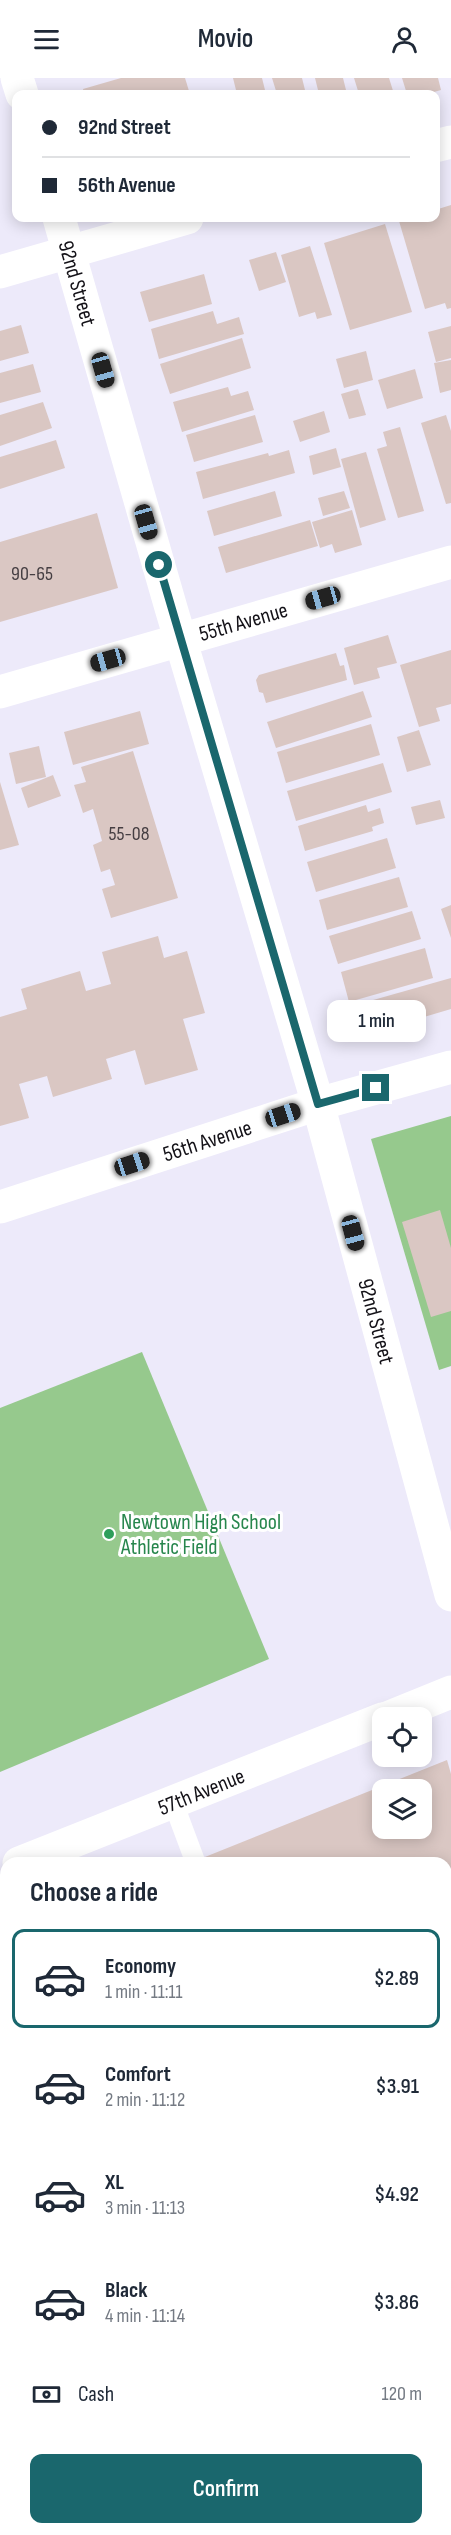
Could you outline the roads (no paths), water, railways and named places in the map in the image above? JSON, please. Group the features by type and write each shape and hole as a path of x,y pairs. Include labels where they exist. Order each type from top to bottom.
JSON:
{"street":[{"name":"92nd Street","path":"60,222 318,1104 451,1595"},
{"path":"0,272 173,222"},
{"name":"55th Avenue","path":"0,692 180,638 451,562"},
{"name":"56th Avenue","path":"0,1207 318,1104 451,1067"},
{"path":"414,1707 451,1692"},
{"name":"57th Avenue","path":"34,1857 372,1723"}],"lane":[{"path":"173,1802 194,1857"}],"place":[{"name":"Newtown High School Athletic Field","path":"109,1534"}]}
